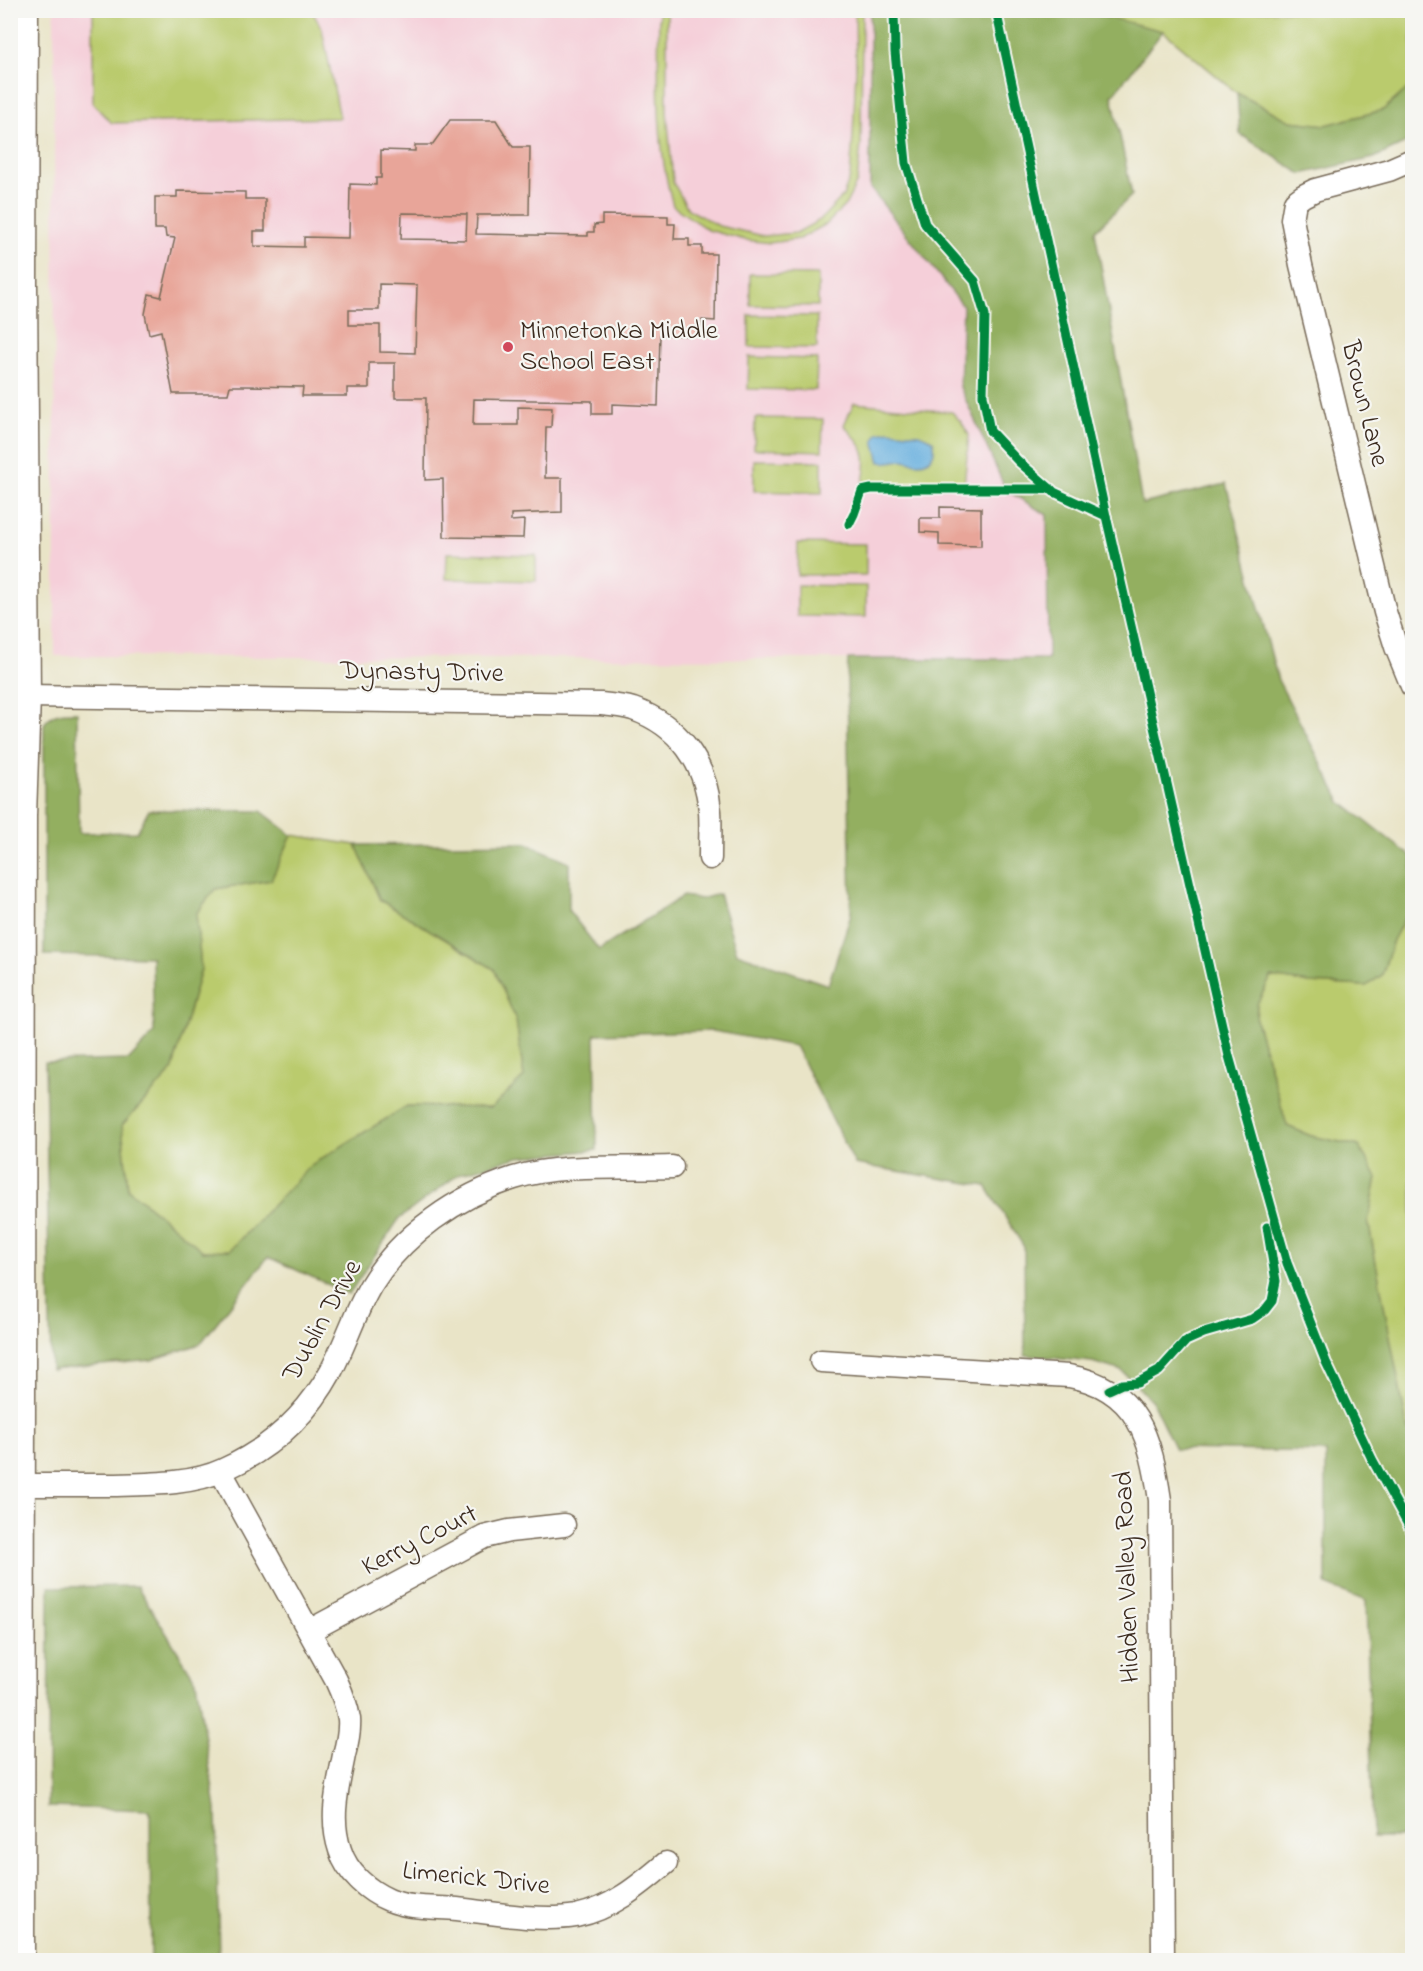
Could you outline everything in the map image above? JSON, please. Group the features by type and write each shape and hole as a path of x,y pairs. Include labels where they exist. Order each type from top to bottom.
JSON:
{"street":[{"path":"20,1960 16,816 26,696 24,10"},
{"name":"Brown Lane","path":"1413,160 1389,170 1315,190 1296,202 1292,219 1309,299 1385,612 1396,647 1413,686"},
{"name":"Dynasty Drive","path":"26,696 601,704 631,709 653,718 671,730 686,746 700,767 707,788 710,812 710,858"},
{"name":"Dublin Drive","path":"20,1485 153,1484 221,1472 259,1451 289,1428 313,1401 332,1369 355,1315 373,1283 394,1254 420,1229 449,1208 481,1191 515,1178 586,1168 672,1167"},
{"name":"Hidden Valley Road","path":"821,1361 1088,1379 1109,1390 1131,1410 1144,1429 1156,1472 1160,1500 1162,1960"},
{"name":"Limerick Drive","path":"221,1472 346,1701 349,1721 347,1742 334,1801 334,1826 340,1851 352,1872 369,1890 392,1901 415,1906 540,1917 576,1916 610,1904 639,1886 666,1863"},
{"name":"Kerry Court","path":"309,1631 484,1537 509,1531 564,1525"}],"shaded area":[{"name":"Minnetonka Middle School East","path":"54,11 870,11 870,188 963,306 960,387 1006,490 1047,515 1048,660 55,656"}],"green space":[{"path":"93,11 312,11 322,29 340,118 112,123 93,104"},
{"path":"659,11 667,11 667,111 673,182 688,209 719,226 764,236 796,233 820,220 843,196 850,177 853,135 856,69 855,11 862,11 861,145 857,182 846,204 827,224 799,239 770,243 745,240 708,230 673,206 660,134"},
{"path":"870,11 1091,13 1163,31 1112,96 1132,195 1095,231 1142,504 1226,484 1278,680 1341,802 1412,857 1412,910 1407,914 1393,940 1382,975 1366,986 1310,983 1271,977 1257,1004 1256,1020 1287,1126 1311,1136 1359,1146 1377,1178 1368,1221 1407,1427 1412,1440 1412,1837 1373,1837 1366,1601 1326,1585 1326,1452 1175,1449 1152,1401 1122,1371 1092,1362 1025,1355 1024,1247 986,1186 855,1164 795,1046 713,1031 595,1034 597,1150 518,1157 459,1174 399,1219 349,1294 268,1257 200,1344 152,1360 51,1370 45,1062 129,1060 154,1033 152,957 44,955 44,724 54,714 77,712 79,833 137,832 149,810 261,811 292,835 271,880 215,889 196,914 201,969 172,1071 122,1125 128,1189 203,1251 230,1250 311,1165 407,1106 491,1108 524,1077 516,1020 494,969 380,900 356,845 526,843 569,862 569,911 599,950 683,896 701,899 719,894 737,953 828,985 851,915 848,659 1048,659 1047,515 1006,490 960,387 963,306 870,188"},
{"path":"1009,11 1412,11 1412,85 1383,110 1326,125 1290,121 1237,93 1163,31"},
{"path":"1412,85 1412,140 1374,158 1301,174 1240,134 1237,93 1290,121 1326,125 1383,110"},
{"path":"750,274 818,275 818,306 750,305"},
{"path":"749,315 817,316 817,348 749,347"},
{"path":"749,357 817,359 816,390 748,389"},
{"path":"854,403 952,412 969,435 964,486 862,485 866,465 864,452 844,425"},
{"path":"755,418 823,419 822,451 754,449"},
{"path":"754,460 822,461 822,493 754,491"},
{"path":"798,543 866,544 866,575 797,575"},
{"path":"447,553 536,555 536,581 446,579"},
{"path":"797,585 866,586 866,617 797,616"},
{"path":"292,835 356,845 380,900 494,969 516,1020 524,1077 491,1108 407,1106 311,1165 230,1250 203,1251 128,1189 122,1125 172,1071 201,969 196,914 215,889 271,880"},
{"path":"1412,910 1412,1440 1407,1427 1368,1221 1377,1178 1359,1146 1311,1136 1287,1126 1256,1020 1257,1004 1271,977 1310,983 1366,986 1382,975 1393,940 1407,914"},
{"path":"137,1586 196,1681 216,1809 219,1960 151,1960 150,1810 48,1807 49,1587"}],"water":[{"path":"889,431 919,434 933,440 934,453 923,463 904,460 880,462 874,440 878,433"}],"building":[{"path":"450,120 496,120 513,147 530,147 529,215 477,215 476,234 588,236 588,232 594,232 594,225 602,224 602,215 668,216 668,224 675,224 674,239 689,239 689,246 702,246 702,254 716,254 715,321 702,320 702,336 660,335 658,406 612,404 612,414 592,414 592,401 474,399 473,425 518,425 518,407 552,408 551,427 546,427 545,478 562,478 562,512 511,514 511,521 524,520 523,538 444,537 443,479 425,480 426,398 395,398 395,363 369,363 369,388 347,388 347,396 302,396 303,387 243,386 230,386 228,394 173,394 161,331 149,334 145,314 149,294 161,297 175,238 166,237 165,229 155,229 155,197 177,197 177,191 245,192 245,199 265,199 265,231 254,231 254,246 304,247 304,237 349,238 350,184 376,185 376,178 381,178 381,150 415,151 415,145 432,145","holes":["402,213 467,214 466,240 401,239","379,284 417,285 415,353 380,352 380,325 349,325 349,310 379,310"]},
{"path":"940,507 981,508 981,546 939,545 939,533 920,532 920,518 940,518"}],"cycle path":[{"path":"894,10 895,52 906,163 925,224 975,281 985,315 983,395 990,431 1018,461 1054,492 1106,516"},
{"path":"996,10 1106,516 1229,1056 1287,1263 1326,1362 1372,1459 1412,1532"},
{"path":"849,524 862,491 871,489 1051,489"},
{"path":"1109,1390 1122,1384 1137,1383 1159,1371 1186,1341 1204,1333 1252,1319 1265,1310 1272,1301 1276,1281 1267,1227"}],"place":[{"name":"Minnetonka Middle School East","path":"508,347"}]}
